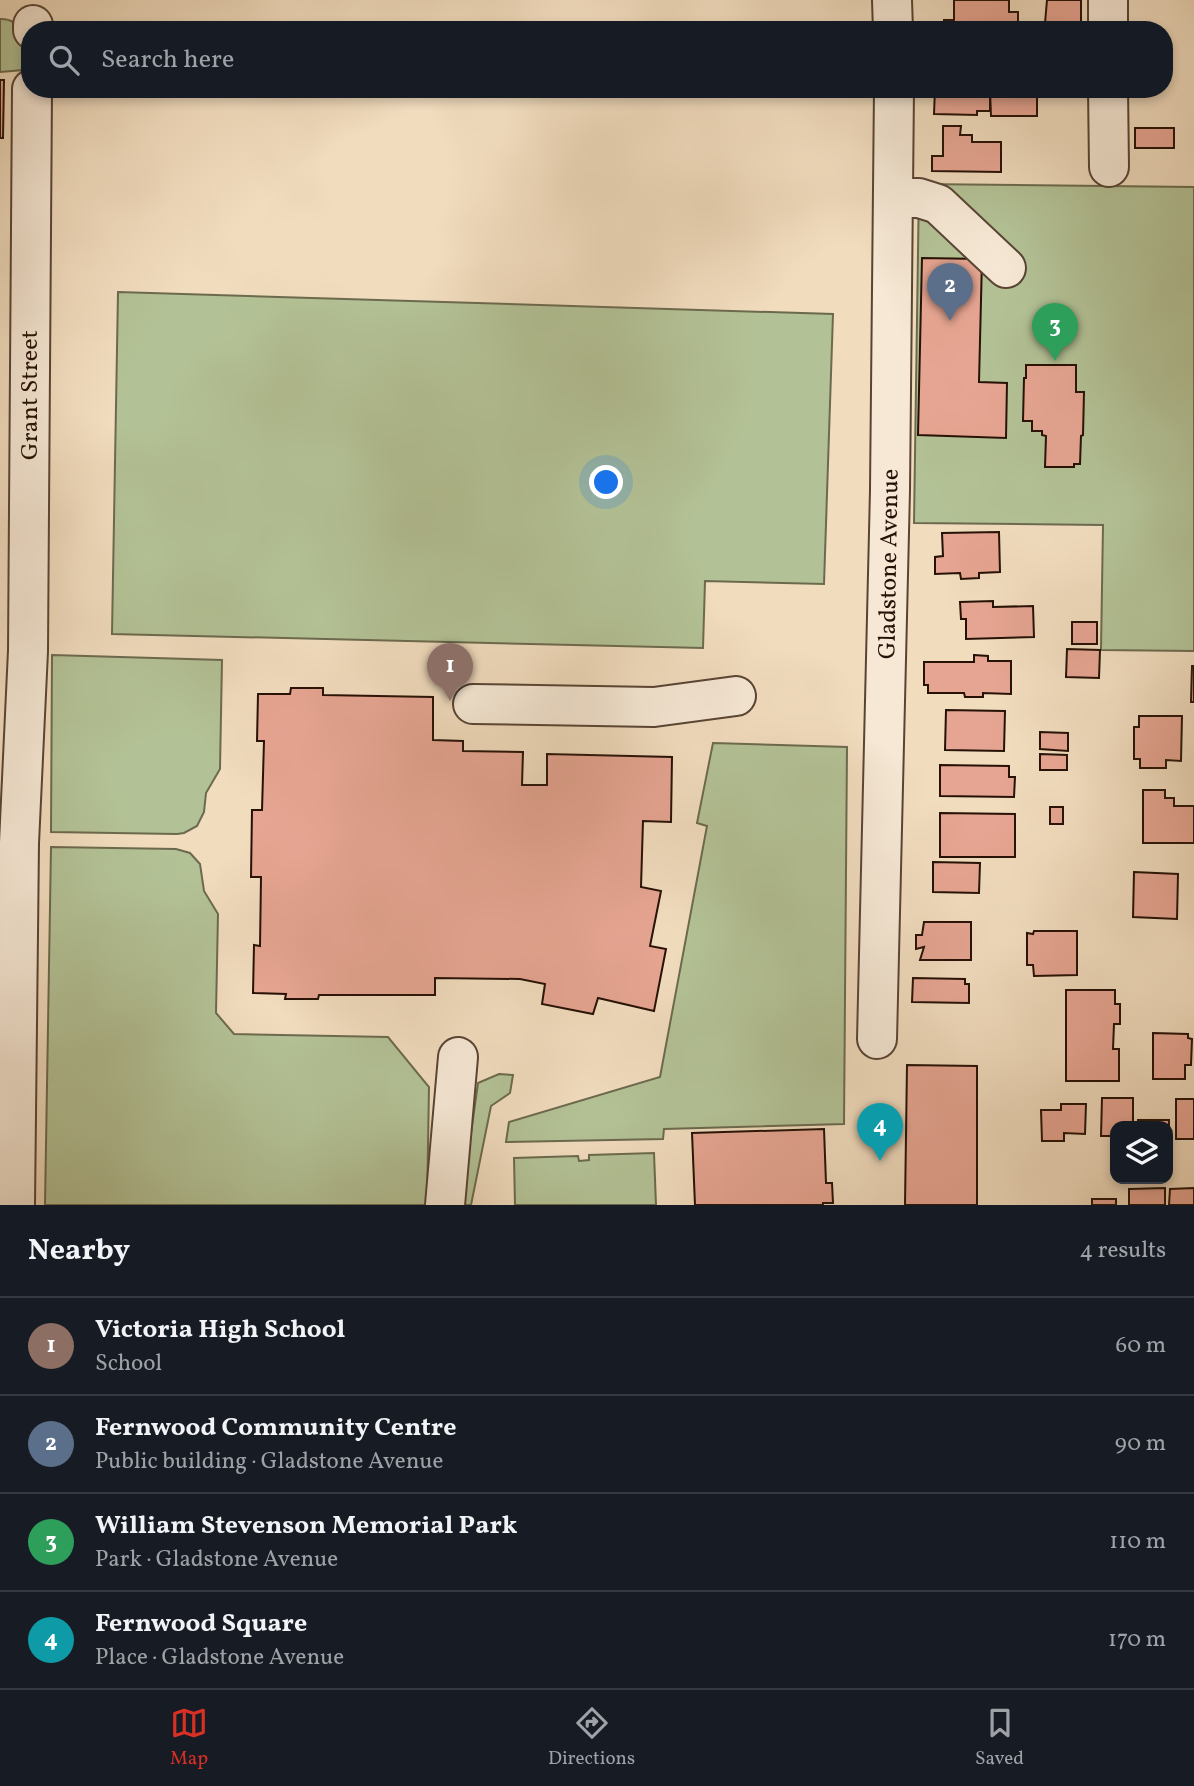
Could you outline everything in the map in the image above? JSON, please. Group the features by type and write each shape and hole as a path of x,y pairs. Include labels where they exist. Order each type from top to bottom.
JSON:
{"street":[{"path":"892,0 893,21"},
{"path":"1108,0 1108,21"},
{"name":"Grant Street","path":"15,1205 9,843 28,651 43,282 33,98"},
{"name":"Gladstone Avenue","path":"877,1039 890,490 894,98"},
{"path":"1108,98 1109,167"},
{"path":"893,198 919,198 938,204 1006,268"},
{"path":"473,704 654,707 736,696"},
{"path":"445,1205 458,1057"}],"green space":[{"path":"0,19 9,20 20,30 21,70 0,72"},
{"path":"919,184 1194,187 1194,651 1101,650 1103,525 914,523"},
{"path":"118,292 833,314 824,584 705,581 703,648 112,634"},
{"path":"52,655 222,660 220,769 206,793 204,812 197,826 177,834 51,832"},
{"path":"713,743 847,747 844,1124 664,1129 663,1139 506,1142 509,1122 660,1077 707,826 697,823"},
{"path":"51,847 176,849 190,853 200,864 204,891 218,914 216,1013 234,1034 388,1037 429,1087 427,1205 45,1205"},
{"path":"499,1074 513,1075 510,1093 491,1106 471,1205 461,1205 478,1083"},
{"path":"654,1153 656,1205 515,1205 514,1158 578,1156 579,1161 589,1160 589,1155"}],"building":[{"path":"954,0 1009,0 1009,12 1018,12 1018,21 944,21 954,20"},
{"path":"1047,0 1081,0 1081,21 1045,21"},
{"path":"0,80 4,80 3,138 0,138"},
{"path":"935,98 990,98 990,111 977,111 977,115 934,114"},
{"path":"990,98 1037,98 1037,116 991,116"},
{"path":"943,126 961,126 960,135 972,135 972,142 1001,142 1001,172 932,171 932,156 943,156"},
{"path":"1135,128 1174,128 1174,148 1135,148"},
{"path":"922,258 982,259 979,382 1007,383 1006,438 918,435"},
{"path":"1026,365 1076,365 1076,392 1084,392 1080,464 1074,464 1074,467 1045,467 1046,436 1042,435 1042,431 1032,431 1032,421 1023,421"},
{"path":"999,532 1000,572 979,573 979,578 961,579 960,573 935,574 935,557 943,556 942,533"},
{"path":"993,601 993,607 1033,606 1034,637 966,639 966,619 961,619 960,602"},
{"path":"1072,622 1097,622 1097,644 1072,644"},
{"path":"1067,649 1100,650 1099,678 1066,677"},
{"path":"974,655 988,656 988,661 1011,661 1011,694 983,693 983,697 965,697 964,693 928,693 928,685 924,685 924,662 974,662"},
{"path":"1194,666 1194,702 1191,702"},
{"path":"291,688 323,688 323,695 433,697 433,740 463,741 463,751 523,752 522,785 547,785 547,754 672,757 671,822 643,821 641,887 661,891 650,946 666,949 654,1011 598,998 593,1014 542,1004 545,984 520,979 435,978 435,995 319,995 318,999 285,999 286,994 253,993 254,945 260,946 261,877 251,877 252,810 262,810 264,741 257,741 258,694 290,694"},
{"path":"946,710 1005,711 1004,751 945,750"},
{"path":"1139,716 1182,716 1181,761 1166,760 1166,768 1140,768 1140,759 1134,759 1134,727 1139,727"},
{"path":"1040,732 1068,733 1068,751 1040,749"},
{"path":"1040,754 1067,755 1067,770 1040,770"},
{"path":"940,765 1009,766 1009,777 1015,777 1014,797 940,796"},
{"path":"1143,790 1165,790 1165,798 1174,798 1174,806 1194,806 1194,843 1143,843"},
{"path":"1050,807 1063,807 1063,824 1050,824"},
{"path":"940,813 1015,814 1015,857 940,857"},
{"path":"933,862 980,863 979,893 933,892"},
{"path":"1134,872 1178,874 1177,919 1133,917"},
{"path":"924,922 971,922 971,960 920,960 924,947 916,949 916,935 922,935"},
{"path":"1034,931 1077,931 1077,975 1034,976 1033,965 1027,965 1027,933 1033,934"},
{"path":"913,978 965,979 965,984 969,984 969,1003 912,1002"},
{"path":"1066,990 1115,990 1115,1004 1120,1004 1120,1024 1114,1024 1113,1049 1119,1049 1119,1081 1066,1081"},
{"path":"1153,1033 1188,1034 1188,1038 1192,1039 1191,1065 1185,1065 1185,1079 1153,1079"},
{"path":"907,1065 977,1066 977,1205 905,1205"},
{"path":"1102,1098 1133,1098 1133,1121 1110,1121 1110,1136 1101,1136"},
{"path":"1176,1099 1194,1099 1194,1139 1176,1139"},
{"path":"1061,1104 1086,1104 1085,1134 1064,1133 1064,1141 1042,1141 1041,1110 1061,1110"},
{"path":"1138,1120 1169,1120 1169,1121"},
{"path":"824,1129 826,1183 832,1183 833,1203 695,1205 692,1133"},
{"path":"1165,1188 1165,1205 1129,1205 1129,1189"},
{"path":"1194,1188 1194,1205 1169,1205 1170,1189"},
{"path":"1092,1199 1116,1199 1116,1205 1092,1205"}],"place":[{"name":"Fernwood Community Centre","path":"950,321"},
{"name":"William Stevenson Memorial Park","path":"1055,361"},
{"name":"Victoria High School","path":"450,701"},
{"name":"Fernwood Square","path":"880,1161"}]}
